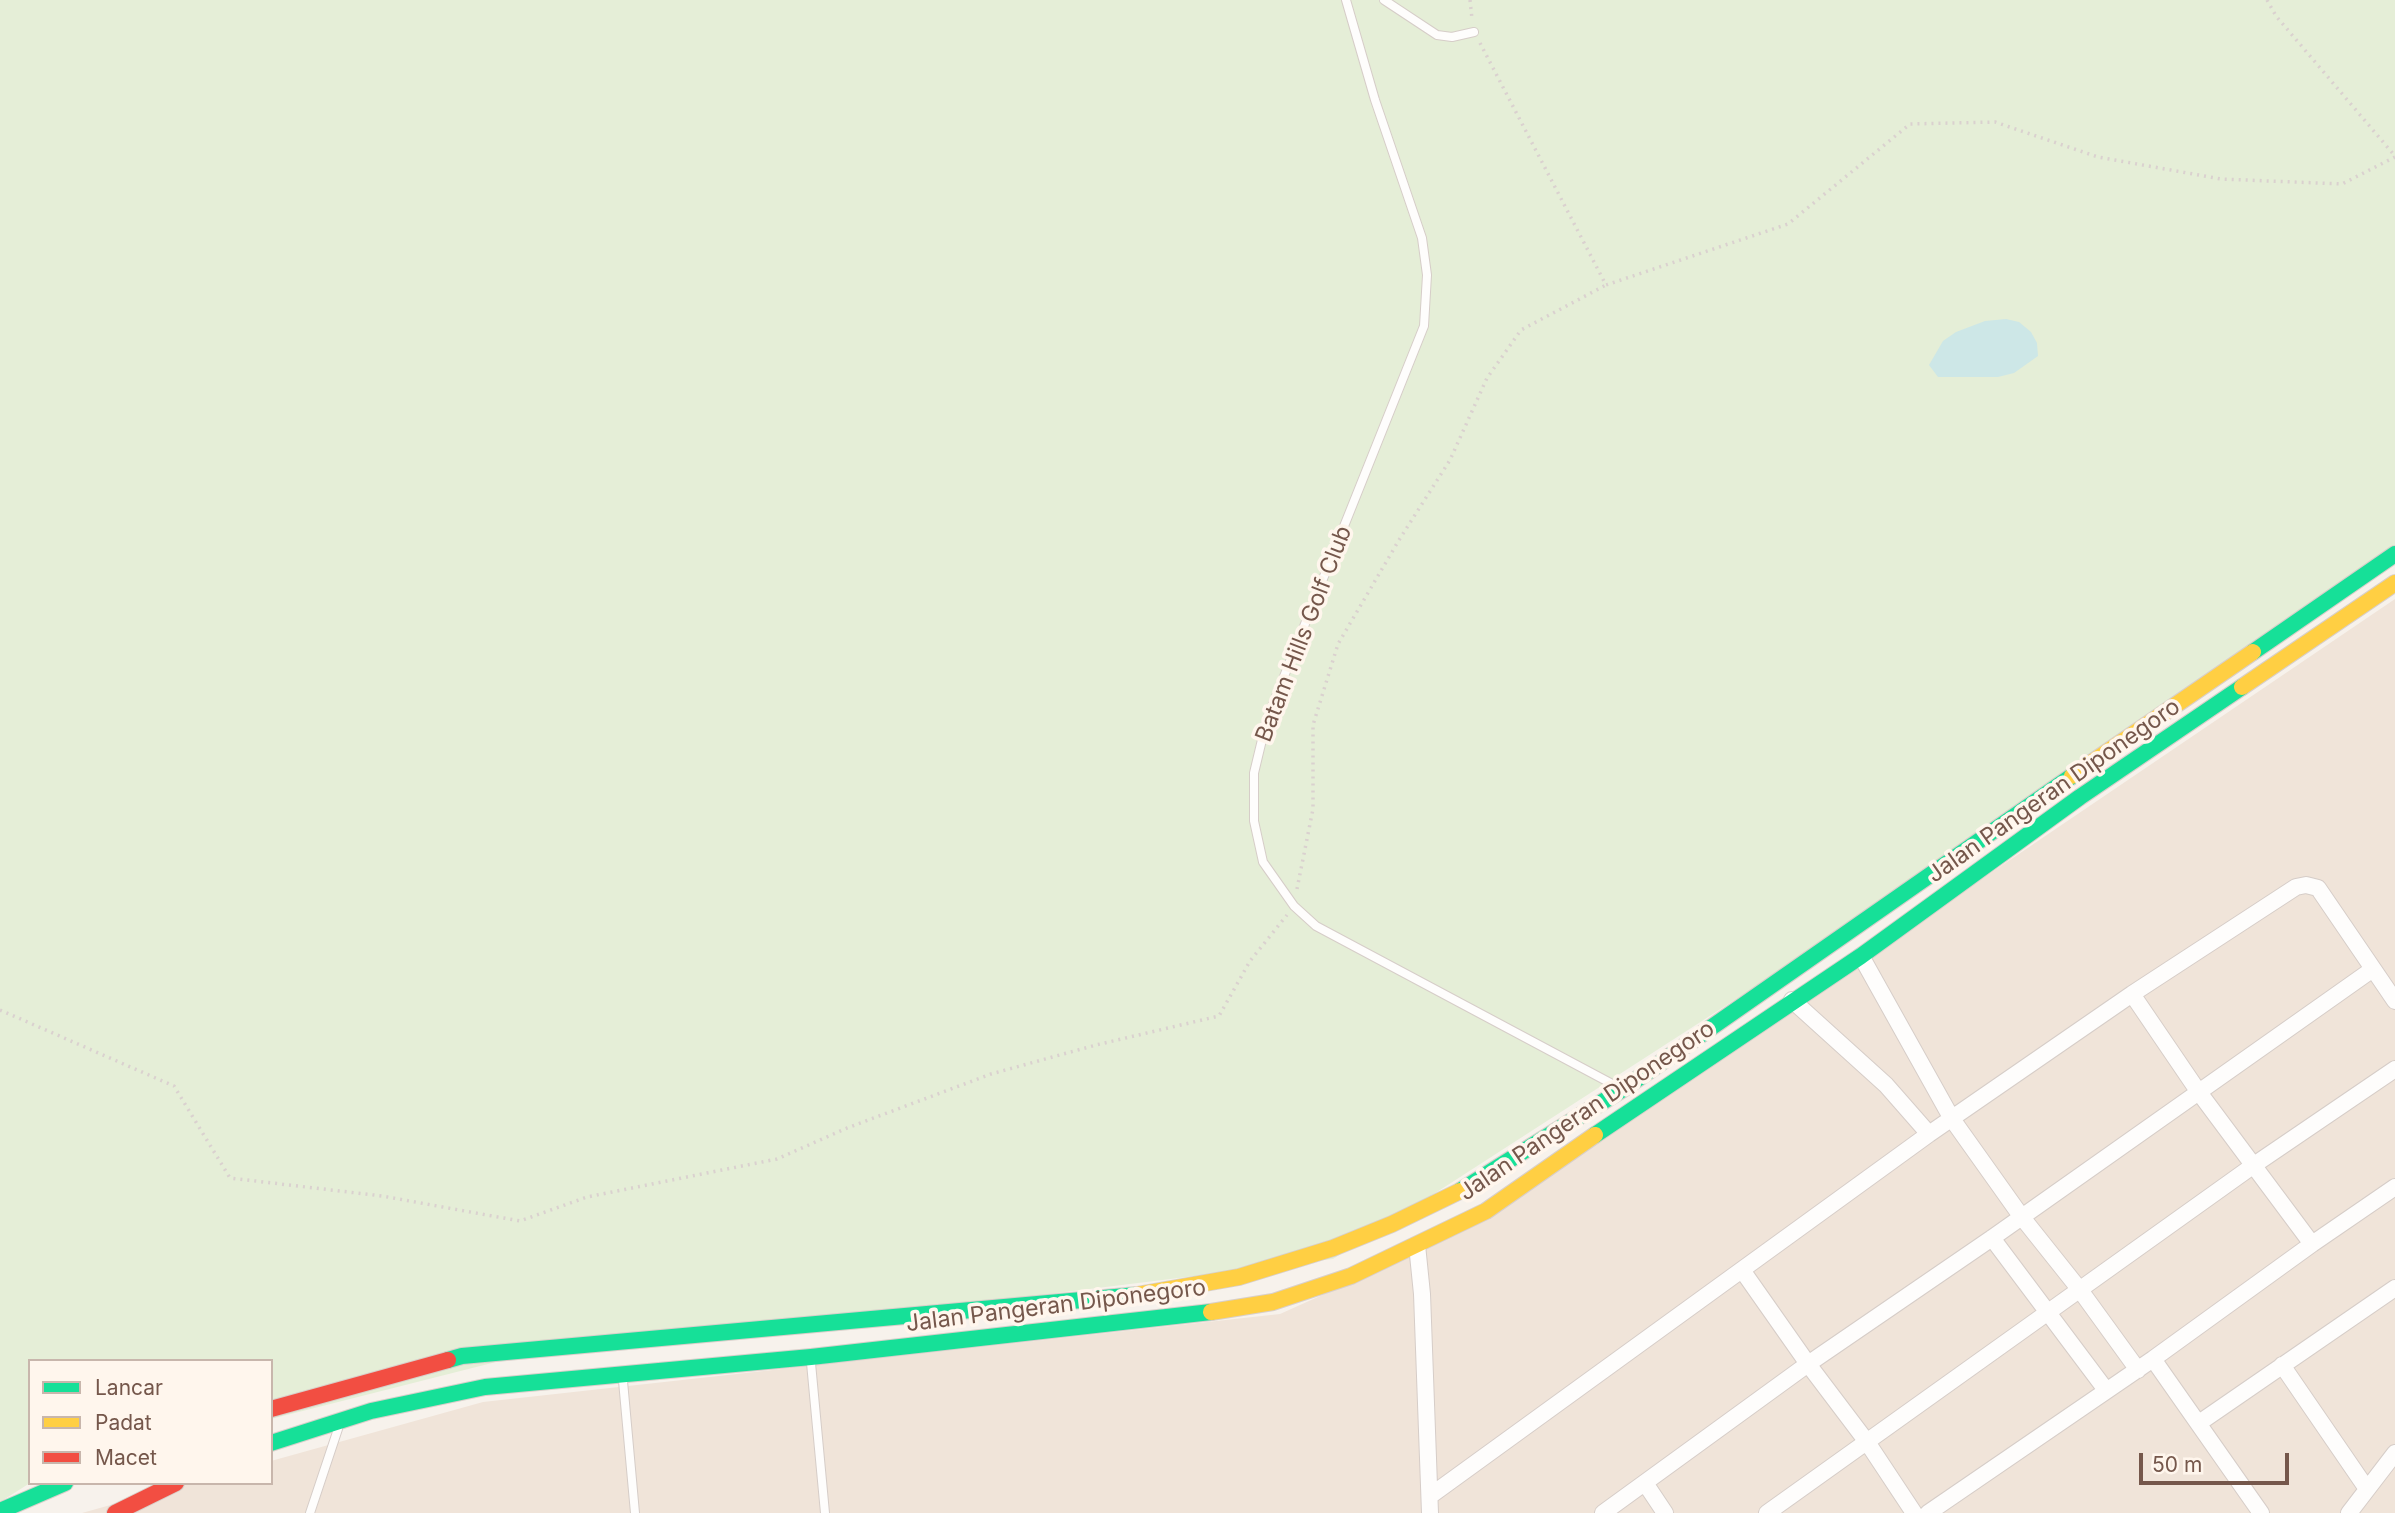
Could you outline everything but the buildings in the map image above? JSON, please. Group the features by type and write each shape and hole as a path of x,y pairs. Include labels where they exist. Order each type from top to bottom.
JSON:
{"highway":[{"name":"Jalan Pangeran Diponegoro","path":"273,1408 462,1356 1146,1294 1239,1277 1333,1248 1457,1194 1623,1089 2001,824 2395,554"},
{"name":"Jalan Pangeran Diponegoro","path":"273,1442 371,1411 485,1387 811,1357 1181,1317 1273,1302 1350,1276 1486,1211 1792,1000 1861,956 2080,797 2395,583"},
{"path":"0,1511 60,1485"},
{"path":"115,1513 172,1485"}],"street":[{"path":"1430,1496 1929,1134 2132,994 2296,887 2306,885 2318,888 2395,1001"},
{"path":"1861,956 1952,1118 2021,1216 2080,1290 2138,1370"},
{"path":"1603,1513 1808,1364 1992,1238 2373,969"},
{"path":"2132,994 2198,1091 2312,1244"},
{"path":"1792,1000 1886,1085 1929,1134"},
{"path":"1767,1513 2254,1165 2395,1069"},
{"path":"1928,1513 2138,1370 2395,1187"},
{"path":"1992,1238 2106,1391"},
{"path":"1417,1245 1422,1294 1430,1513"},
{"path":"1742,1270 1808,1364 1867,1441 1914,1513"},
{"path":"2199,1423 2395,1287"},
{"path":"2153,1359 2261,1513"},
{"path":"2282,1365 2367,1489"},
{"path":"2349,1513 2395,1453"},
{"path":"1645,1483 1665,1513"}],"lane":[{"name":"Batam Hills Golf Club","path":"1346,0 1375,100 1422,238 1427,275 1424,326 1267,719 1254,773 1254,821 1263,862 1294,906 1316,926 1623,1089"},
{"path":"1384,0 1437,35 1452,37 1474,32"},
{"path":"811,1357 825,1513"},
{"path":"623,1375 635,1513"},
{"path":"310,1513 341,1421"}],"path":[{"path":"1470,0 1474,32 1606,285"},
{"path":"0,1010 174,1086 230,1178 382,1196 520,1221 587,1197 777,1159 847,1128 991,1074 1219,1016 1250,961 1294,906 1313,809 1313,725 1338,644 1450,460 1488,377 1521,330 1606,285 1788,224 1910,124 1994,122 2098,157 2221,178 2342,184 2395,157 2276,16 2267,0"}],"shaded area":[{"path":"2395,599 2395,1513 82,1513 182,1485 273,1485 273,1460 483,1402 1280,1314 1458,1234"}],"green space":[{"path":"0,0 2395,0 2395,562 2102,763 1333,1259 496,1362 273,1418 273,1359 28,1359 28,1484 0,1502"}],"water":[{"path":"2006,319 2019,322 2031,332 2037,343 2038,356 2014,373 1998,377 1938,377 1929,365 1943,341 1956,332 1985,321"}],"traffic: fast":[{"path":"2253,652 2395,554"},
{"path":"1595,1135 1861,956 2080,797 2242,687"},
{"path":"1460,1191 1623,1089 2072,776"},
{"path":"448,1360 462,1356 1137,1295"},
{"path":"273,1442 371,1411 485,1387 811,1357 1211,1312"},
{"path":"0,1511 60,1485"}],"traffic: slow":[{"path":"2242,687 2395,583"},
{"path":"2072,776 2253,652"},
{"path":"1211,1312 1273,1302 1351,1276 1486,1211 1595,1135"},
{"path":"1137,1295 1239,1277 1333,1248 1392,1224 1460,1191"}],"traffic: jam":[{"path":"273,1408 448,1360"},
{"path":"115,1513 172,1485"}]}
